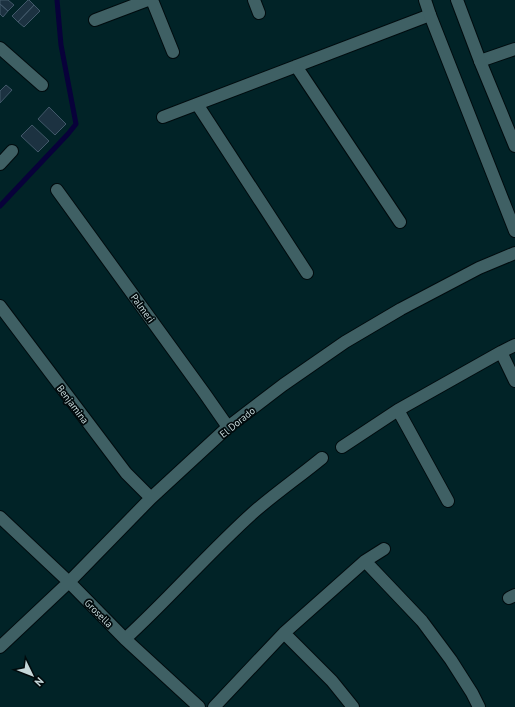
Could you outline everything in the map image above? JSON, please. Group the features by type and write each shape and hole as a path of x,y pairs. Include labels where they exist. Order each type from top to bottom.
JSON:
{"street":[{"path":"95,20 148,0"},
{"path":"152,0 173,52"},
{"path":"254,0 259,13"},
{"path":"425,0 515,231"},
{"path":"457,0 480,62 515,146"},
{"path":"163,117 430,15"},
{"path":"0,48 42,85"},
{"path":"480,62 515,49"},
{"path":"296,66 400,222"},
{"path":"197,104 308,273"},
{"path":"0,164 12,151"},
{"name":"Palmeri","path":"57,190 201,387 228,427"},
{"name":"El Dorado","path":"0,647 69,582 151,498 228,427 283,385 345,342 401,309 479,268 515,253"},
{"name":"Benjamina","path":"0,306 126,473 151,498"},
{"path":"342,447 398,410 501,352 515,346"},
{"path":"501,352 515,381"},
{"path":"398,410 448,501"},
{"path":"125,639 255,511 322,458"},
{"name":"Grosella","path":"0,517 69,582 125,639 199,707"},
{"path":"214,707 284,633 365,562 384,549"},
{"path":"365,562 422,621 451,660 479,707"},
{"path":"284,633 332,681 353,707"}],"building":[{"path":"0,0 8,0 14,5 8,11 0,4"},
{"path":"28,0 34,5 18,22 12,16"},
{"path":"0,4 8,11 3,17 0,14"},
{"path":"34,5 40,11 24,27 18,22"},
{"path":"6,85 12,90 0,103 0,91"},
{"path":"49,107 66,124 55,135 38,119"},
{"path":"32,125 49,141 38,152 21,136"}],"waterway":[{"path":"0,206 76,124 61,45 57,0"}]}
